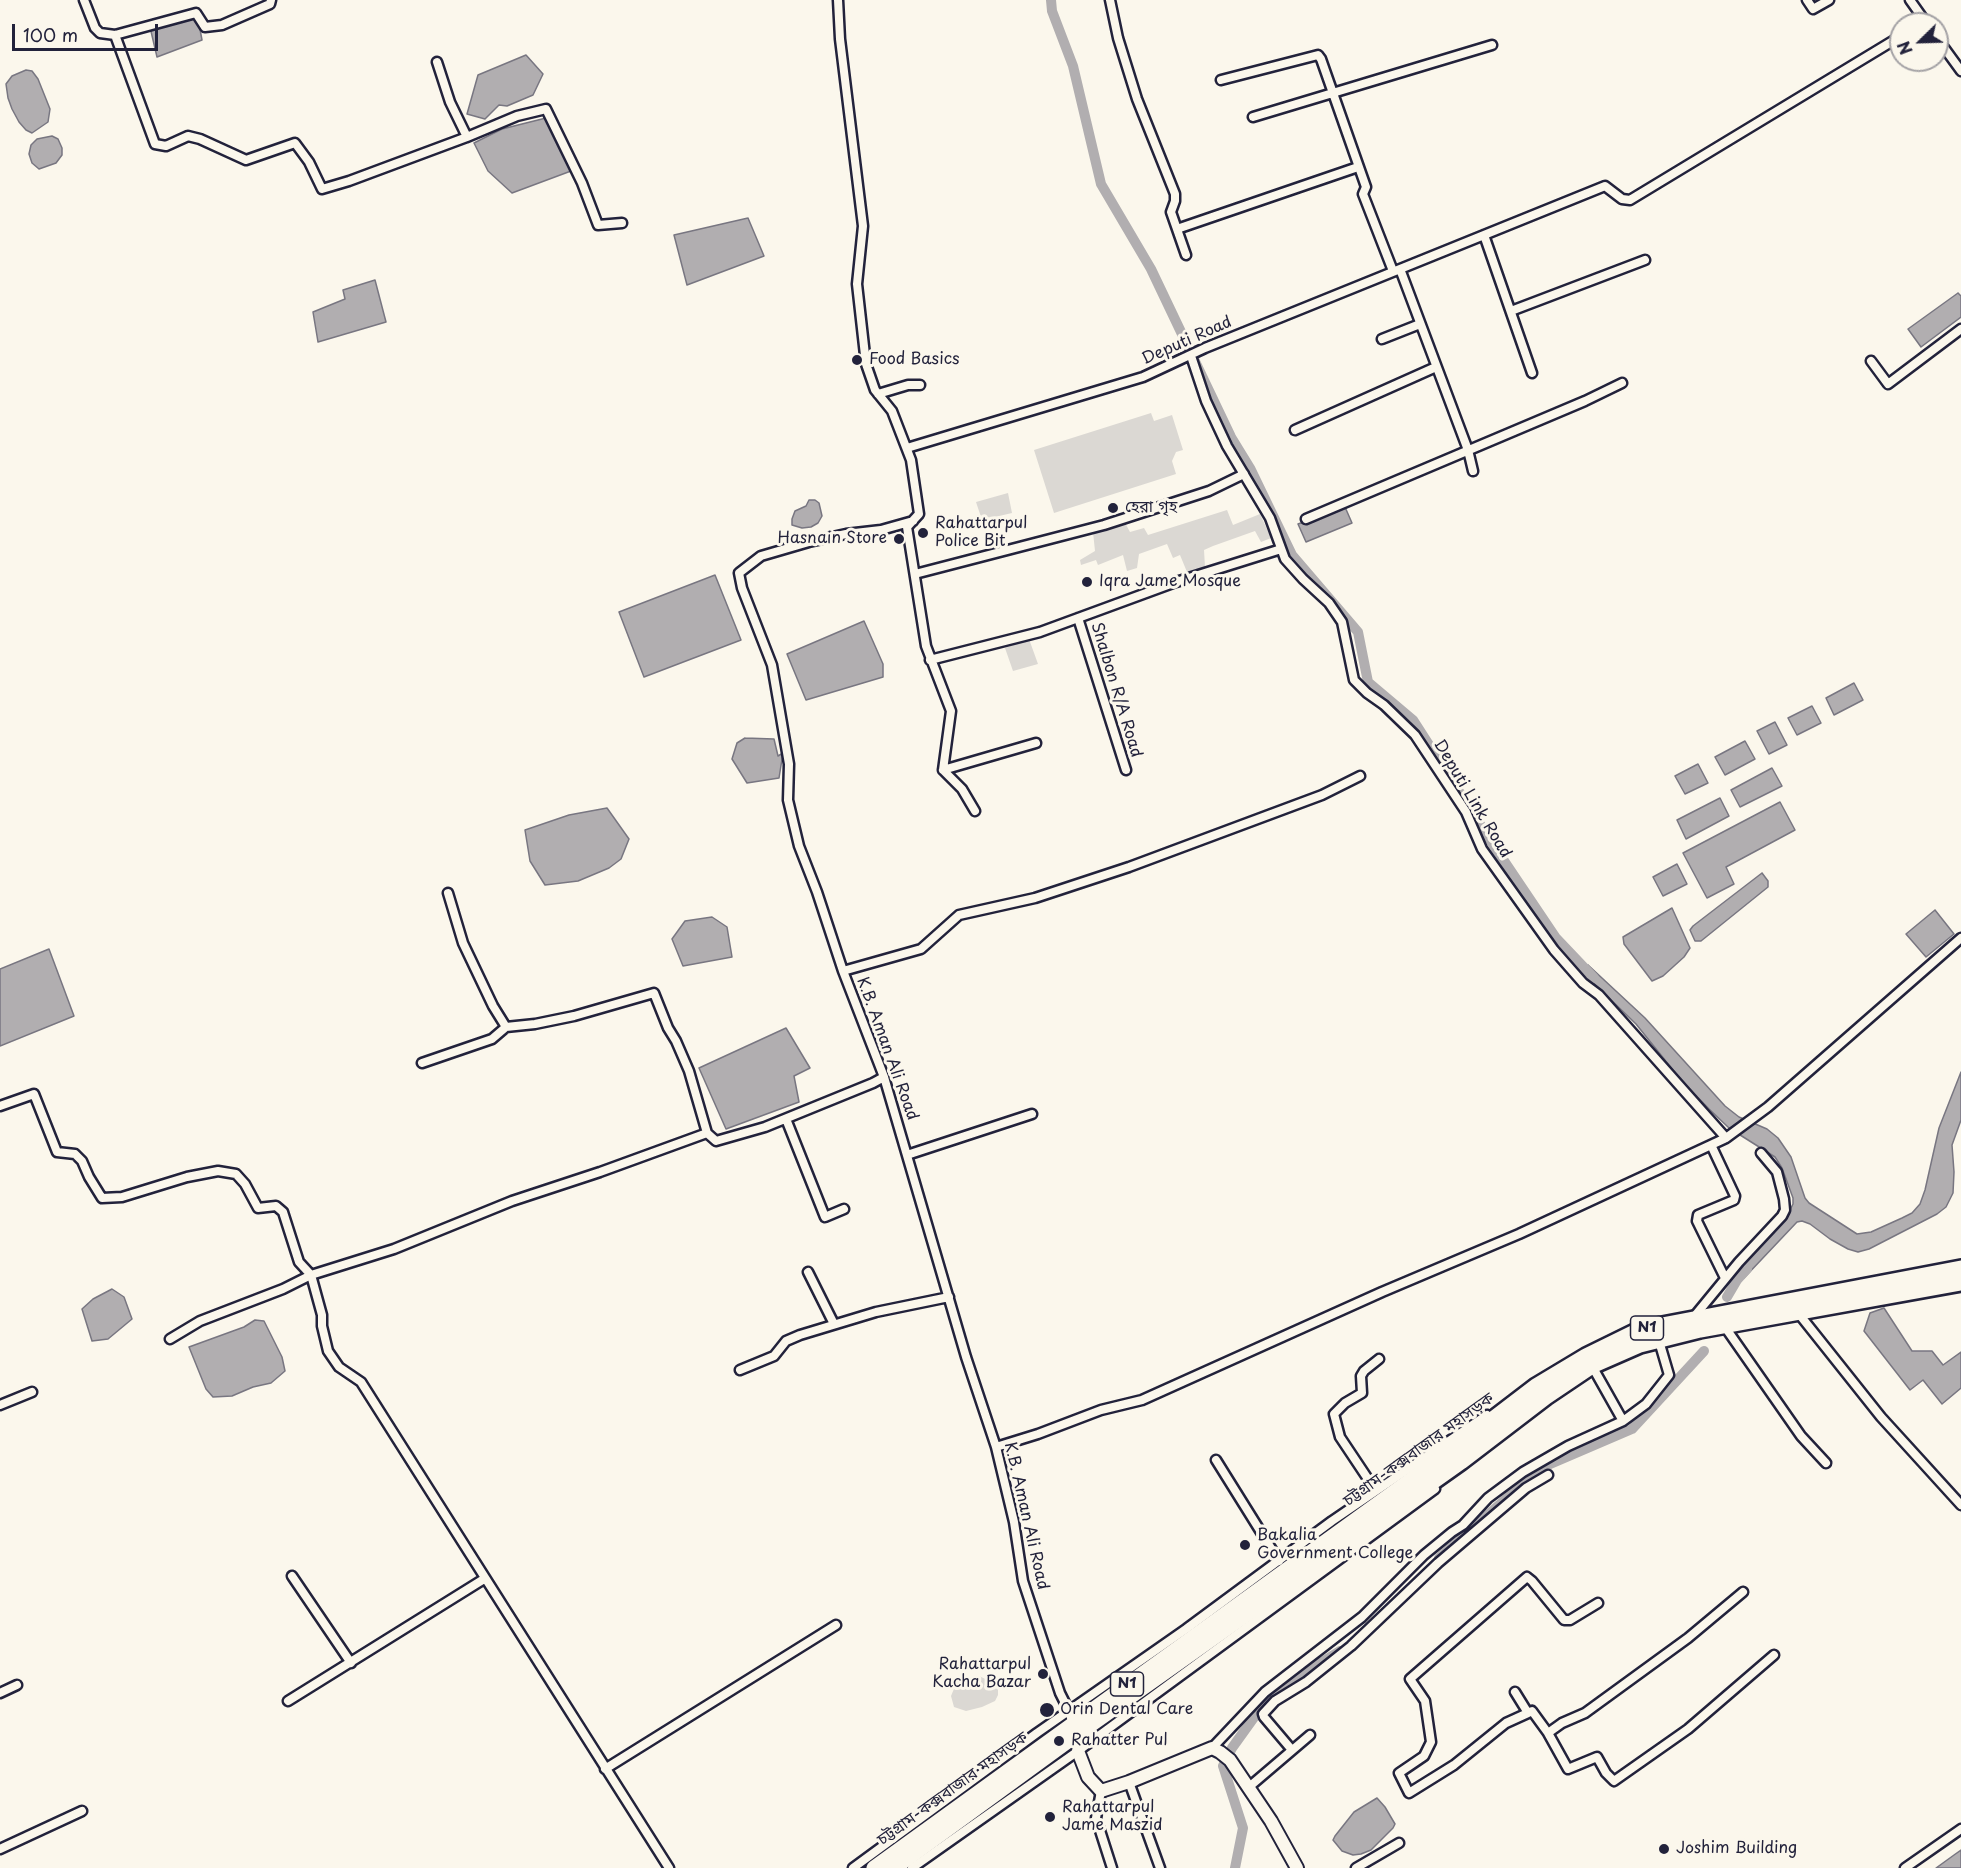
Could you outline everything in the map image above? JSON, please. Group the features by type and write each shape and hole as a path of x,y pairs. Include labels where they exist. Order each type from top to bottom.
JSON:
{"highway":[{"name":"চট্টগ্রাম-কক্সবাজার মহাসড়ক","path":"894,1868 1441,1475 1514,1410 1536,1386 1595,1351 1641,1329 1961,1268"},
{"name":"চট্টগ্রাম-কক্সবাজার মহাসড়ক","path":"874,1868 1514,1410 1592,1366 1640,1345 1700,1330 1961,1283"}],"street":[{"path":"84,0 95,28 100,33 115,35 196,13 205,27 222,25 270,4 271,0"},
{"path":"838,0 840,39 863,226 857,268 866,364 878,394 892,411 907,448 918,498 919,514 907,527 926,646 951,711 943,770"},
{"path":"1110,0 1118,38 1137,99 1175,194 1171,212 1186,255"},
{"path":"1807,0 1813,9 1829,0"},
{"path":"115,35 155,144 166,146 188,136 246,159 295,143 309,162 322,189 467,137 517,116 546,109 582,183 598,225 622,223"},
{"name":"Deputi Road","path":"907,448 1143,377 1396,270 1605,186 1622,199 1630,200 1889,43"},
{"path":"1252,117 1492,45"},
{"path":"1949,54 1961,71"},
{"path":"1221,80 1318,55 1321,59 1331,93 1366,187 1362,193 1420,324 1468,450 1473,471"},
{"path":"437,63 450,102 467,137"},
{"path":"1177,229 1358,167"},
{"path":"1485,235 1532,373"},
{"path":"1511,311 1646,261"},
{"path":"1382,339 1420,324"},
{"path":"1871,360 1888,384 1961,329"},
{"name":"Deputi Link Road","path":"1191,356 1206,401 1227,446 1270,518 1286,559 1303,579 1329,603 1342,622 1354,680 1415,735 1466,812 1482,849 1554,950 1730,1135"},
{"path":"1294,430 1436,367"},
{"path":"1306,519 1622,383"},
{"path":"878,394 908,385 920,385"},
{"path":"915,574 1017,546 1084,531 1193,497 1244,474"},
{"name":"K.B. Aman Ali Road","path":"913,521 881,530 818,540 761,556 739,573 742,588 772,665 789,764 788,800 799,846 843,971 884,1077 966,1357 996,1447 1014,1522 1023,1581 1060,1693 1070,1715"},
{"path":"930,660 1040,632 1176,582 1278,550"},
{"name":"Shalbon R/A Road","path":"1078,618 1126,770"},
{"path":"943,770 1036,743"},
{"path":"943,770 962,789 975,810"},
{"path":"843,971 921,949 959,915 1035,898 1130,867 1322,795 1360,776"},
{"path":"448,893 463,943 493,1006 506,1026"},
{"path":"996,1447 1101,1410 1142,1400 1382,1292 1519,1234 1711,1146 1768,1107 1961,939"},
{"path":"422,1063 492,1039 506,1026 535,1024 574,1016 654,993 688,1071 707,1132 716,1141 765,1127 884,1077"},
{"path":"0,1106 34,1094 57,1152 75,1154 82,1161 102,1198 123,1197 187,1177 218,1171 236,1174 245,1184 258,1208 276,1206 283,1212 299,1262 311,1275 322,1315 322,1326 328,1351 339,1367 361,1382 669,1868"},
{"path":"908,1155 1032,1114"},
{"path":"786,1119 825,1217 844,1209"},
{"path":"170,1339 200,1321 283,1289 311,1275 394,1249 512,1201 600,1172 707,1132"},
{"path":"1711,1146 1735,1196 1734,1200 1698,1215 1697,1221 1725,1278"},
{"path":"1693,1318 1785,1210 1777,1172 1761,1153"},
{"path":"808,1272 834,1324"},
{"path":"740,1370 774,1356 786,1341 834,1324 915,1302 949,1297"},
{"path":"1799,1314 1881,1417 1961,1505"},
{"path":"1725,1327 1801,1436 1826,1463"},
{"path":"1101,1791 1216,1750 1265,1692 1362,1617 1424,1555 1463,1525 1488,1498 1523,1472 1568,1446 1623,1421 1646,1404 1661,1388 1669,1375 1659,1341"},
{"path":"1376,1491 1340,1437 1334,1414 1345,1403 1362,1393 1361,1376 1379,1359"},
{"path":"1592,1366 1623,1421"},
{"path":"0,1405 32,1392"},
{"path":"853,1868 1070,1715 1332,1521 1495,1409 1502,1407 1514,1410"},
{"path":"1216,1460 1279,1561"},
{"path":"912,1868 1434,1490 1441,1475"},
{"path":"1292,1750 1264,1717 1263,1714 1275,1701 1306,1682 1351,1646 1438,1563 1526,1488 1548,1475"},
{"path":"292,1576 351,1663"},
{"path":"1598,1603 1570,1620 1564,1620 1527,1577 1410,1679 1425,1701 1431,1742 1424,1756 1399,1773 1409,1793 1454,1765 1506,1722 1532,1711 1548,1733 1568,1769 1597,1757 1606,1773 1614,1781 1688,1729 1774,1655"},
{"path":"288,1701 484,1579"},
{"path":"1548,1733 1595,1707 1688,1638 1743,1592"},
{"path":"605,1768 836,1625"},
{"path":"0,1693 17,1685"},
{"path":"1515,1692 1528,1713"},
{"path":"1249,1787 1310,1735"},
{"path":"1077,1747 1088,1777 1101,1791"},
{"path":"1216,1750 1230,1760 1249,1787 1297,1868"},
{"path":"1129,1782 1160,1868"},
{"path":"1101,1791 1096,1818 1112,1868"},
{"path":"0,1849 82,1811"},
{"path":"1905,1868 1961,1829"},
{"path":"1356,1868 1399,1844"}],"shaded area":[{"path":"193,17 199,24 202,40 157,57 150,27"},
{"path":"526,55 543,74 533,95 507,106 499,105 485,119 467,114 478,75"},
{"path":"26,70 32,71 38,79 50,109 48,122 32,133 19,122 12,109 6,84 12,76"},
{"path":"546,118 557,136 571,171 512,193 488,171 474,143 502,129"},
{"path":"52,136 58,139 62,155 56,163 39,169 32,163 29,154 31,145 37,139"},
{"path":"748,218 764,256 687,285 674,235"},
{"path":"375,280 386,322 318,342 313,312 345,299 343,290"},
{"path":"1958,293 1961,296 1961,317 1921,347 1908,329"},
{"path":"1151,413 1154,421 1172,415 1183,450 1176,452 1172,461 1176,474 1054,513 1034,450"},
{"path":"1008,493 1012,513 982,520 976,502"},
{"path":"809,500 819,503 822,516 818,523 802,528 792,525 795,511 806,506"},
{"path":"1345,507 1352,523 1306,542 1298,524"},
{"path":"1227,510 1233,525 1260,514 1271,538 1261,542 1255,531 1213,546 1204,550 1205,567 1187,572 1180,555 1173,558 1167,544 1139,554 1137,568 1127,571 1123,555 1098,565 1096,560 1081,565 1080,560 1095,551 1093,532 1124,521 1130,532 1144,528 1148,535"},
{"path":"715,575 741,640 644,677 619,612"},
{"path":"864,621 883,664 883,677 806,700 787,654"},
{"path":"1029,639 1038,664 1013,671 1005,648"},
{"path":"1854,683 1863,700 1834,715 1826,698"},
{"path":"1812,706 1821,723 1797,735 1788,718"},
{"path":"1775,722 1787,745 1769,754 1757,731"},
{"path":"745,738 774,739 778,756 783,753 779,778 747,783 732,759 737,743"},
{"path":"1745,741 1755,759 1725,775 1715,757"},
{"path":"1698,764 1708,783 1685,794 1675,776"},
{"path":"1772,768 1782,786 1740,807 1731,790"},
{"path":"1720,798 1729,816 1686,839 1677,820"},
{"path":"1780,802 1795,830 1726,867 1734,884 1707,898 1683,853"},
{"path":"607,808 629,839 621,859 609,868 578,881 545,885 530,861 525,830 569,815"},
{"path":"1677,864 1687,884 1663,896 1653,877"},
{"path":"1762,873 1768,881 1768,887 1701,941 1695,941 1690,930 1693,926"},
{"path":"1672,908 1690,948 1684,957 1663,976 1652,981 1624,944 1623,937"},
{"path":"1935,910 1954,934 1926,957 1906,934"},
{"path":"712,917 727,927 732,957 683,966 672,939 685,921"},
{"path":"49,949 74,1016 0,1046 0,969"},
{"path":"1588,965 1645,1018 1725,1106 1739,1117 1767,1129 1778,1138 1791,1157 1805,1198 1809,1203 1857,1234 1871,1232 1902,1218 1912,1213 1920,1204 1939,1128 1961,1072 1961,1120 1952,1145 1953,1193 1946,1207 1937,1214 1869,1249 1858,1252 1830,1239 1810,1224 1797,1222 1744,1278 1737,1280 1736,1272 1793,1204 1782,1168 1775,1157 1729,1128 1681,1080 1636,1024 1583,973 1584,968"},
{"path":"786,1028 810,1068 794,1076 799,1102 726,1129 699,1068"},
{"path":"112,1289 124,1297 132,1319 108,1339 92,1341 82,1309 93,1299"},
{"path":"1884,1308 1912,1351 1932,1351 1943,1365 1961,1352 1961,1388 1942,1404 1923,1380 1910,1390 1864,1331 1870,1313"},
{"path":"255,1320 264,1321 282,1357 285,1371 271,1383 253,1387 232,1396 213,1397 206,1389 189,1347 244,1327"},
{"path":"979,1676 998,1685 998,1695 995,1701 966,1711 954,1707 951,1696 956,1684"},
{"path":"1377,1798 1395,1824 1393,1828 1371,1850 1353,1855 1342,1851 1333,1840 1335,1836 1354,1812"},
{"path":"1961,1850 1961,1868 1936,1868 1954,1855"}],"waterway":[{"path":"1051,0 1052,11 1073,66 1101,184 1151,269 1231,437 1250,468 1292,555 1358,632 1368,682 1413,720 1556,938 1594,978"},
{"path":"1727,1297 1747,1269"},
{"path":"1439,1558 1541,1468 1632,1429 1704,1351"},
{"path":"1235,1868 1243,1828 1223,1766 1232,1748 1255,1716 1273,1697 1293,1680 1340,1651"}],"place":[{"name":"Food Basics","path":"857,360"},
{"name":"হেরা গৃহ","path":"1113,508"},
{"name":"Rahattarpul Police Bit","path":"923,533"},
{"name":"Hasnain Store","path":"899,539"},
{"name":"Iqra Jame Mosque","path":"1087,582"},
{"name":"Bakalia Government College","path":"1245,1545"},
{"name":"Rahattarpul Kacha Bazar","path":"1043,1674"},
{"name":"Orin Dental Care","path":"1047,1710"},
{"name":"Rahatter Pul","path":"1059,1741"},
{"name":"Rahattarpul Jame Maszid","path":"1050,1817"},
{"name":"Joshim Building","path":"1664,1849"}]}
